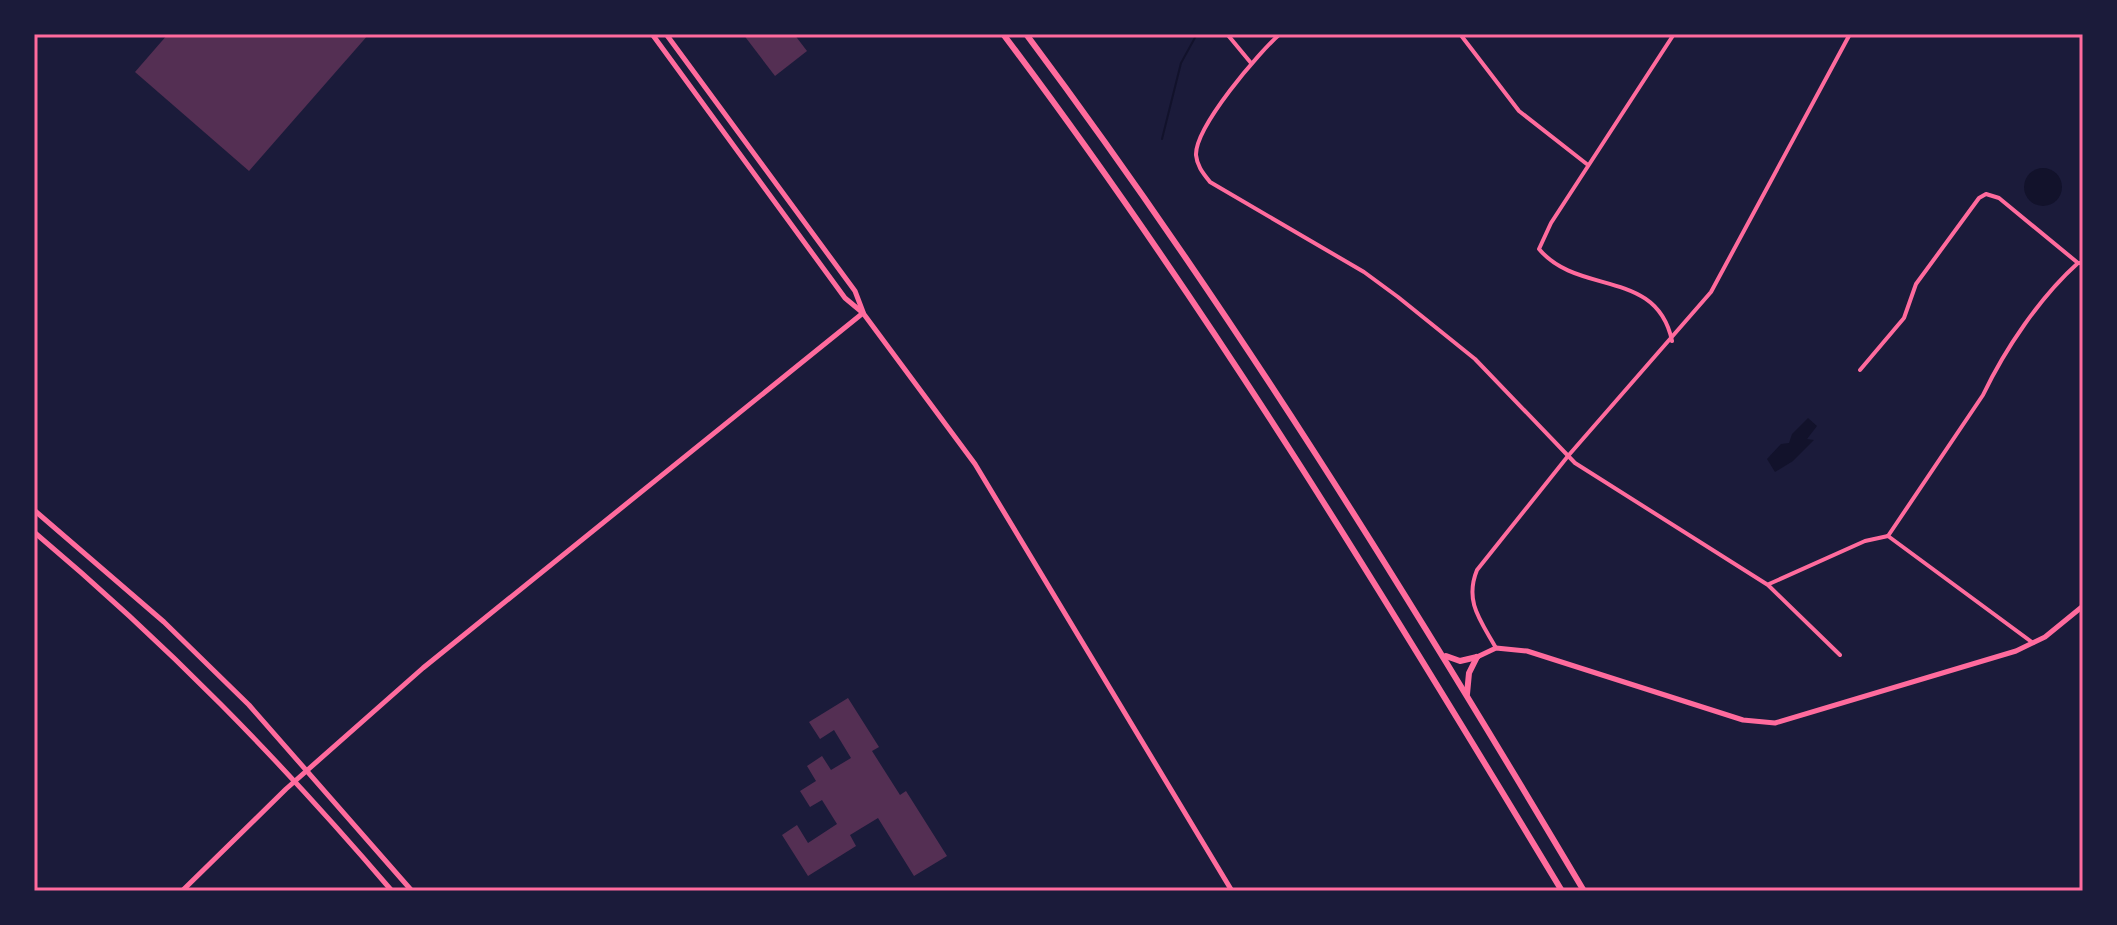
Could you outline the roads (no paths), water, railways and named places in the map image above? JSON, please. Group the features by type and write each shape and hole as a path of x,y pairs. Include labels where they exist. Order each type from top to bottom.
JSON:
{"highway":[{"path":"1003,34 1072,126 1290,454 1427,666 1562,891"},
{"path":"1026,34 1088,118 1209,295 1443,655 1584,891"},
{"path":"1443,655 1460,661 1477,657"},
{"path":"1467,694 1469,673 1477,657"}],"main road":[{"path":"652,34 845,298 863,313 975,464 1232,891"},
{"path":"666,34 855,291 863,313"},
{"path":"182,891 296,780 423,668 863,313"},
{"path":"34,510 164,622 309,769 412,891"},
{"path":"34,532 211,690 296,780 392,891"},
{"path":"1477,657 1496,648 1527,651 1743,720 1764,723 1795,719 2016,651 2033,643 2083,606"}],"street":[{"path":"1227,34 1251,63"},
{"path":"1280,34 1251,63 1198,144 1200,169 1210,182 1364,272 1475,359 1568,456 1603,483 1768,585 1840,655"},
{"path":"1460,34 1519,111 1588,165"},
{"path":"1672,341 1662,310 1648,299 1622,287 1562,269 1539,249 1588,165 1674,34"},
{"path":"1496,648 1471,603 1470,591 1486,555 1711,292 1732,259 1850,34"},
{"path":"1768,585 1865,541 1888,536 1983,395 1994,373 2056,285 2080,263 1999,198 1986,194 1979,198 1916,284 1904,318 1860,370"},
{"path":"1888,536 2033,643"}],"waterway":[{"path":"1162,139 1181,63 1197,34"}]}
